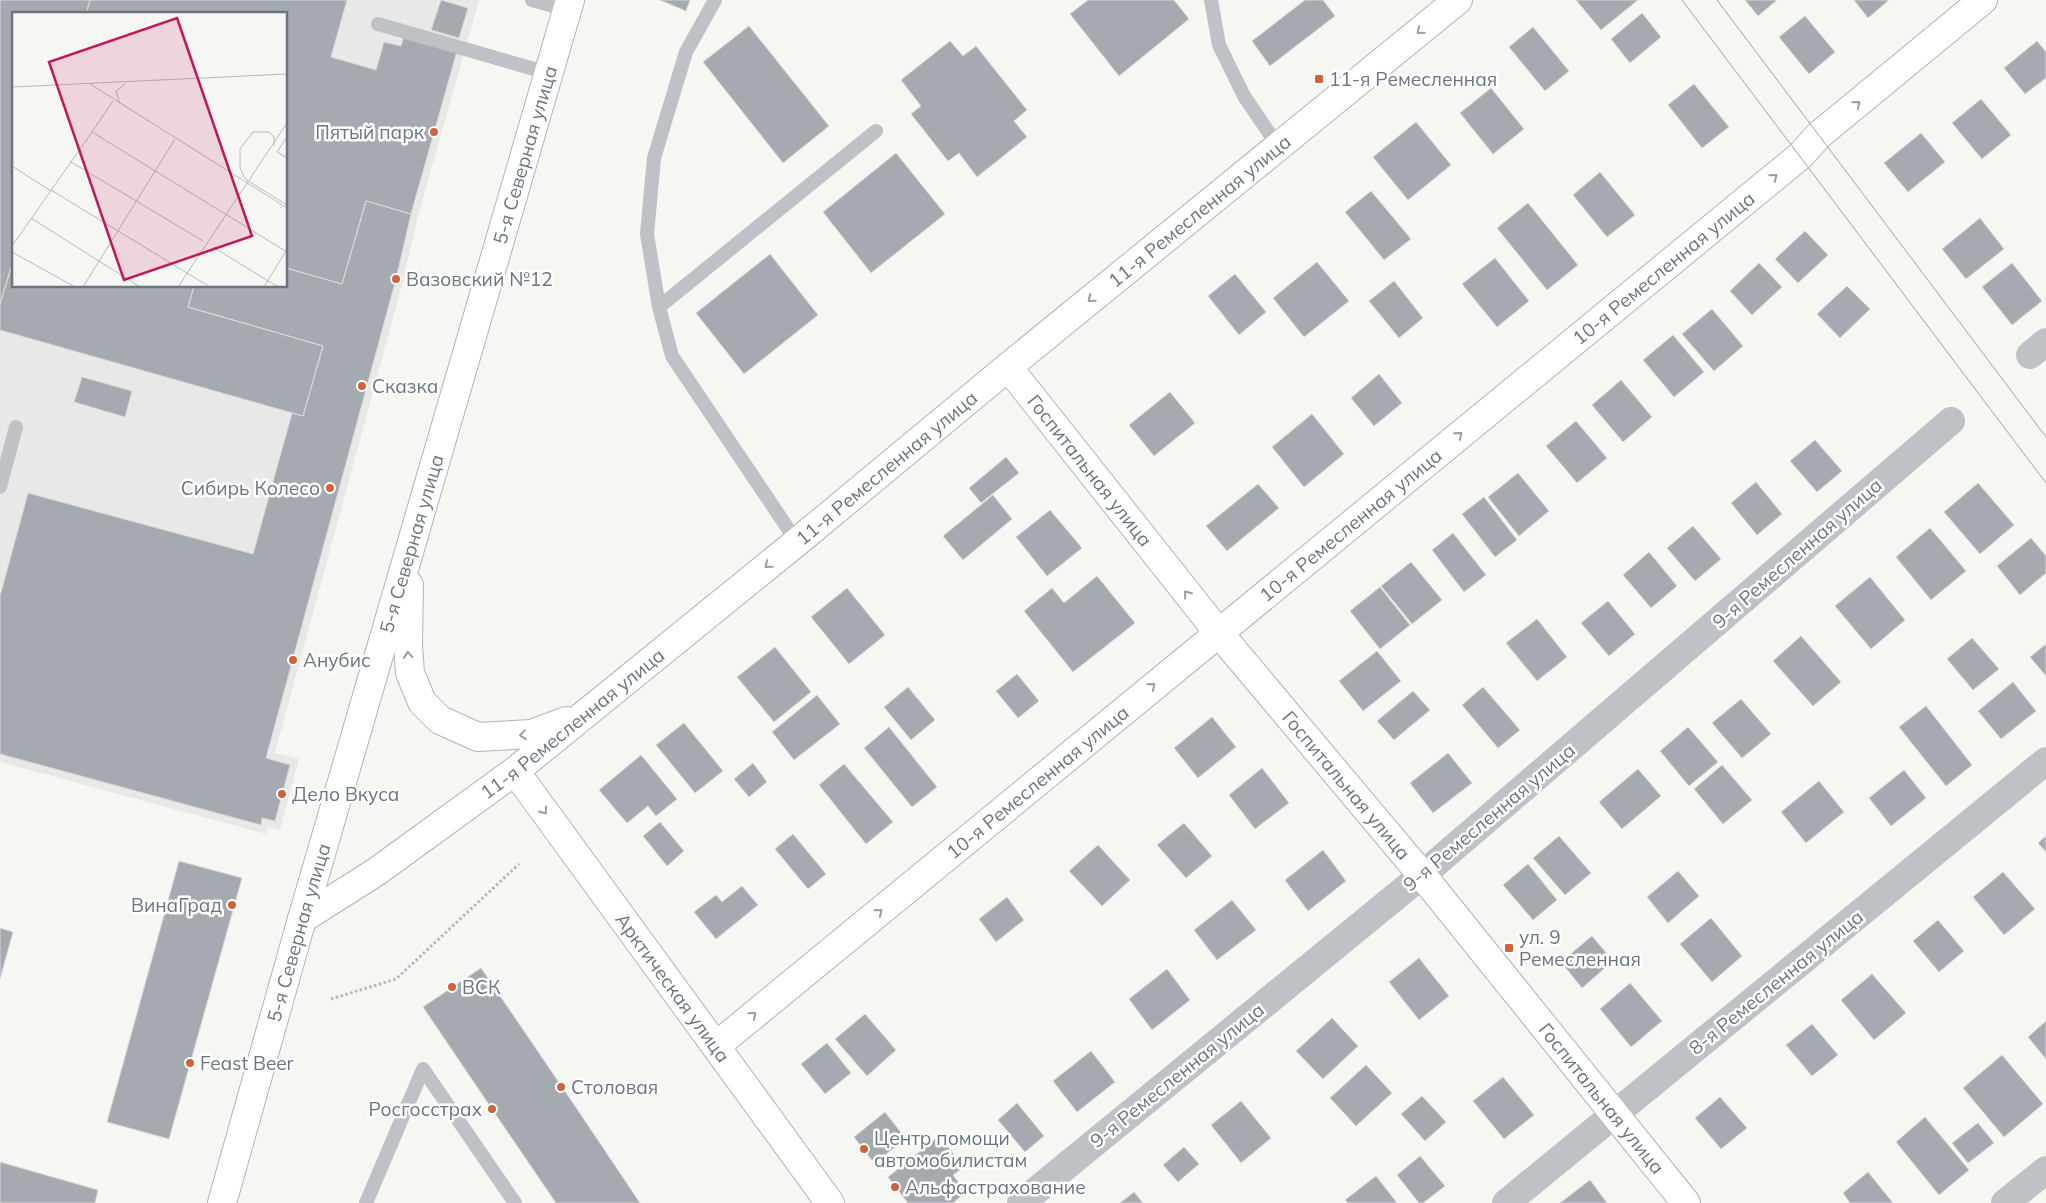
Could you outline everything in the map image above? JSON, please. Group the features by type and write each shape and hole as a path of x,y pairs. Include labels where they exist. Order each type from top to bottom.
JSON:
{"main road":[{"name":"11-я Ремесленная улица","path":"302,919 376,872 515,771 1458,0"},
{"name":"10-я Ремесленная улица","path":"716,1046 1800,156 1819,135 1983,0"},
{"name":"5-я Северная улица","path":"222,1203 302,919 568,5"},
{"name":"Госпитальная улица","path":"1008,367 1218,632 1422,875 1686,1203"},
{"path":"410,548 408,645 410,673 422,702 440,720 478,737 514,736 531,734 586,714"},
{"name":"Арктическая улица","path":"515,771 716,1046 821,1200"}],"street":[{"name":"9-я Ремесленная улица","path":"1021,1203 1422,875 1951,421"},
{"name":"8-я Ремесленная улица","path":"1506,1203 2046,761"},
{"path":"2004,1203 2046,1170"}],"lane":[{"path":"532,0 568,5"},
{"path":"715,0 686,52 654,158 647,234 659,307 672,356 797,542"},
{"path":"1211,0 1220,45 1244,96 1278,146"},
{"path":"378,24 548,73"},
{"path":"659,307 876,131"},
{"path":"0,487 16,427"},
{"path":"366,1203 424,1069 515,1203"}],"path":[{"path":"332,999 396,979 519,864"}],"shaded area":[{"path":"0,0 479,0 418,216 403,281 275,753 299,759 280,830 268,827 266,834 0,762"}],"building":[{"path":"0,0 90,0 87,12 12,12 12,265 0,304"},
{"path":"90,0 347,0 331,57 376,70 384,42 401,46 404,36 457,51 411,214 366,201 342,284 288,269 288,12 87,12"},
{"path":"441,0 468,8 459,38 431,30"},
{"path":"660,0 690,0 686,11"},
{"path":"1088,0 1174,0 1189,19 1119,76 1070,14"},
{"path":"1305,0 1323,0 1335,16 1270,66 1252,41"},
{"path":"1576,0 1638,0 1601,30"},
{"path":"1745,0 1777,0 1758,16"},
{"path":"1854,0 1889,0 1868,18"},
{"path":"1642,13 1661,37 1630,63 1611,39"},
{"path":"1805,16 1835,52 1809,74 1779,37"},
{"path":"749,26 829,126 783,163 703,62"},
{"path":"1533,27 1569,71 1545,91 1509,47"},
{"path":"950,41 963,56 976,46 1027,110 1014,121 1027,137 977,177 959,153 948,161 911,114 921,106 901,80"},
{"path":"2037,41 2046,52 2046,78 2025,94 2004,68"},
{"path":"1694,84 1729,127 1702,148 1668,105"},
{"path":"1491,88 1524,129 1493,154 1460,113"},
{"path":"1981,99 2011,135 1982,159 1952,123"},
{"path":"1416,122 1451,165 1408,200 1373,157"},
{"path":"1921,133 1945,162 1908,192 1884,163"},
{"path":"896,153 945,214 871,273 823,212"},
{"path":"1600,172 1635,215 1607,237 1573,195"},
{"path":"1371,191 1411,239 1384,260 1345,212"},
{"path":"366,201 411,214 396,279 266,758 290,765 275,821 262,818 261,825 0,754 0,596 28,493 253,554 292,413 303,416 323,346 188,307 193,288 288,288 288,269 342,284"},
{"path":"1528,203 1578,265 1547,290 1497,228"},
{"path":"1980,218 2004,249 1966,279 1942,249"},
{"path":"1805,231 1828,255 1798,283 1775,259"},
{"path":"770,254 818,315 744,374 696,313"},
{"path":"1495,258 1529,301 1497,327 1462,284"},
{"path":"1317,262 1349,301 1304,337 1273,298"},
{"path":"1759,263 1782,287 1752,315 1730,291"},
{"path":"2012,263 2042,301 2012,325 1982,287"},
{"path":"12,265 12,288 193,288 188,307 323,346 303,416 0,330 0,304"},
{"path":"1235,274 1266,312 1239,335 1208,296"},
{"path":"1394,281 1423,318 1399,338 1369,301"},
{"path":"1847,286 1870,309 1840,338 1817,314"},
{"path":"1712,309 1743,346 1714,371 1682,334"},
{"path":"1673,335 1704,372 1674,397 1643,360"},
{"path":"1379,374 1402,403 1374,426 1351,398"},
{"path":"82,377 132,391 125,417 74,402"},
{"path":"1621,380 1652,417 1623,442 1592,405"},
{"path":"1170,392 1195,423 1154,456 1129,425"},
{"path":"1312,414 1344,454 1304,487 1272,447"},
{"path":"1576,421 1607,458 1577,483 1546,446"},
{"path":"1815,440 1842,471 1817,492 1790,461"},
{"path":"1006,457 1019,473 981,503 969,488"},
{"path":"1518,473 1549,511 1519,536 1488,497"},
{"path":"1756,482 1782,514 1757,535 1731,503"},
{"path":"1978,483 2014,525 1980,554 1944,512"},
{"path":"1258,484 1279,508 1227,551 1206,526"},
{"path":"993,495 1012,519 963,560 943,536"},
{"path":"1484,497 1517,540 1495,557 1462,514"},
{"path":"1050,510 1082,548 1047,576 1016,537"},
{"path":"1693,526 1721,559 1695,581 1667,548"},
{"path":"1930,528 1966,571 1931,600 1896,557"},
{"path":"1453,533 1486,575 1464,592 1432,550"},
{"path":"2031,538 2046,556 2046,573 2020,595 1997,566"},
{"path":"1649,552 1677,586 1651,608 1623,575"},
{"path":"1411,562 1442,600 1412,624 1381,586"},
{"path":"1097,576 1135,623 1073,672 1024,611 1052,588 1064,603"},
{"path":"1870,577 1905,620 1871,649 1835,606"},
{"path":"1380,587 1410,625 1380,649 1350,611"},
{"path":"847,588 885,635 849,664 811,617"},
{"path":"1608,601 1635,634 1609,656 1581,623"},
{"path":"1537,619 1567,657 1537,681 1506,643"},
{"path":"1801,636 1841,682 1813,706 1773,661"},
{"path":"1972,638 1999,669 1973,690 1947,659"},
{"path":"2046,644 2046,676 2030,657"},
{"path":"775,647 811,692 774,722 737,677"},
{"path":"1377,651 1401,681 1363,711 1339,681"},
{"path":"1017,674 1039,701 1018,718 996,691"},
{"path":"2013,682 2036,711 2001,739 1978,711"},
{"path":"908,687 935,720 911,740 884,707"},
{"path":"1483,687 1520,730 1498,748 1462,705"},
{"path":"1413,691 1430,710 1394,740 1377,721"},
{"path":"817,695 840,724 794,760 772,732"},
{"path":"1741,699 1771,734 1742,758 1712,723"},
{"path":"1926,706 1972,765 1946,786 1899,727"},
{"path":"1212,717 1236,747 1198,778 1174,748"},
{"path":"684,723 723,771 695,793 656,745"},
{"path":"889,727 937,787 912,807 864,748"},
{"path":"1688,727 1718,762 1689,786 1660,751"},
{"path":"1448,753 1472,783 1433,813 1410,783"},
{"path":"641,755 677,799 656,816 648,806 627,823 599,790"},
{"path":"753,763 767,782 749,797 734,779"},
{"path":"844,764 893,822 866,844 819,785"},
{"path":"1722,765 1752,800 1723,824 1694,789"},
{"path":"1262,768 1289,803 1255,829 1229,795"},
{"path":"1638,769 1661,796 1622,829 1599,802"},
{"path":"1904,770 1926,798 1891,826 1869,798"},
{"path":"1819,781 1844,812 1806,843 1781,812"},
{"path":"660,822 684,851 667,866 643,836"},
{"path":"1184,823 1212,856 1186,878 1157,845"},
{"path":"793,834 826,874 808,889 775,849"},
{"path":"1559,836 1591,873 1565,895 1533,858"},
{"path":"2046,836 2046,852 2038,843"},
{"path":"1098,845 1130,880 1102,906 1069,871"},
{"path":"1323,850 1346,881 1308,911 1285,880"},
{"path":"179,861 242,878 169,1139 107,1122"},
{"path":"1528,864 1557,900 1533,920 1503,885"},
{"path":"1678,871 1699,896 1668,923 1647,897"},
{"path":"2003,872 2035,909 2004,935 1973,897"},
{"path":"742,886 758,905 716,939 694,912 716,895 722,902"},
{"path":"1007,897 1024,920 996,942 979,919"},
{"path":"1232,900 1256,930 1217,960 1194,930"},
{"path":"1711,918 1742,956 1712,982 1680,944"},
{"path":"1938,920 1964,951 1939,972 1913,941"},
{"path":"0,928 13,932 0,979"},
{"path":"1592,936 1613,961 1582,988 1561,962"},
{"path":"1419,958 1449,996 1419,1020 1389,982"},
{"path":"481,968 640,1203 556,1203 492,1109 423,1007"},
{"path":"1167,969 1190,1000 1152,1030 1129,999"},
{"path":"1872,974 1906,1013 1874,1040 1841,1000"},
{"path":"1630,983 1662,1021 1631,1047 1600,1009"},
{"path":"865,1014 896,1050 867,1076 835,1039"},
{"path":"1332,1018 1358,1046 1323,1079 1296,1051"},
{"path":"2046,1021 2046,1059 2028,1037"},
{"path":"1812,1024 1838,1055 1812,1076 1786,1045"},
{"path":"827,1043 851,1073 825,1094 801,1064"},
{"path":"1091,1051 1115,1082 1077,1112 1053,1081"},
{"path":"2002,1055 2043,1104 2004,1137 1963,1088"},
{"path":"1366,1065 1392,1093 1356,1126 1330,1098"},
{"path":"1503,1077 1534,1115 1504,1139 1473,1101"},
{"path":"1422,1096 1446,1122 1425,1141 1401,1114"},
{"path":"1720,1097 1747,1128 1721,1149 1695,1118"},
{"path":"1241,1101 1271,1138 1241,1163 1211,1125"},
{"path":"1017,1103 1044,1136 1025,1152 998,1120"},
{"path":"885,1112 906,1139 874,1163 854,1137"},
{"path":"1925,1117 1969,1170 1939,1195 1896,1142"},
{"path":"1978,1123 1994,1143 1968,1163 1952,1143"},
{"path":"939,1136 964,1167 953,1175 966,1192 953,1203 908,1203 888,1177"},
{"path":"1184,1147 1199,1164 1178,1182 1163,1165"},
{"path":"1420,1156 1445,1186 1423,1203 1419,1203 1397,1175"},
{"path":"0,1162 98,1190 95,1203 0,1203"},
{"path":"1868,1172 1893,1203 1850,1203 1843,1193"},
{"path":"1376,1176 1397,1203 1348,1203 1345,1200"},
{"path":"1590,1180 1607,1203 1560,1203"},
{"path":"1134,1192 1143,1203 1120,1203"}],"tram line":[{"path":"1682,0 2046,483"},
{"path":"1717,0 2046,437"}],"place":[{"name":"11-я Ремесленная","path":"1319,79"},
{"name":"Пятый парк","path":"434,132"},
{"name":"Вазовский №12","path":"396,279"},
{"name":"Сказка","path":"362,386"},
{"name":"Сибирь Колесо","path":"330,488"},
{"name":"Анубис","path":"293,660"},
{"name":"Дело Вкуса","path":"282,794"},
{"name":"ВинаГрад","path":"232,905"},
{"name":"ул. 9 Ремесленная","path":"1509,948"},
{"name":"ВСК","path":"452,987"},
{"name":"Feast Beer","path":"190,1063"},
{"name":"Столовая","path":"561,1087"},
{"name":"Росгосстрах","path":"492,1109"},
{"name":"Центр помощи автомобилистам","path":"864,1149"},
{"name":"Альфастрахование","path":"895,1187"}]}
